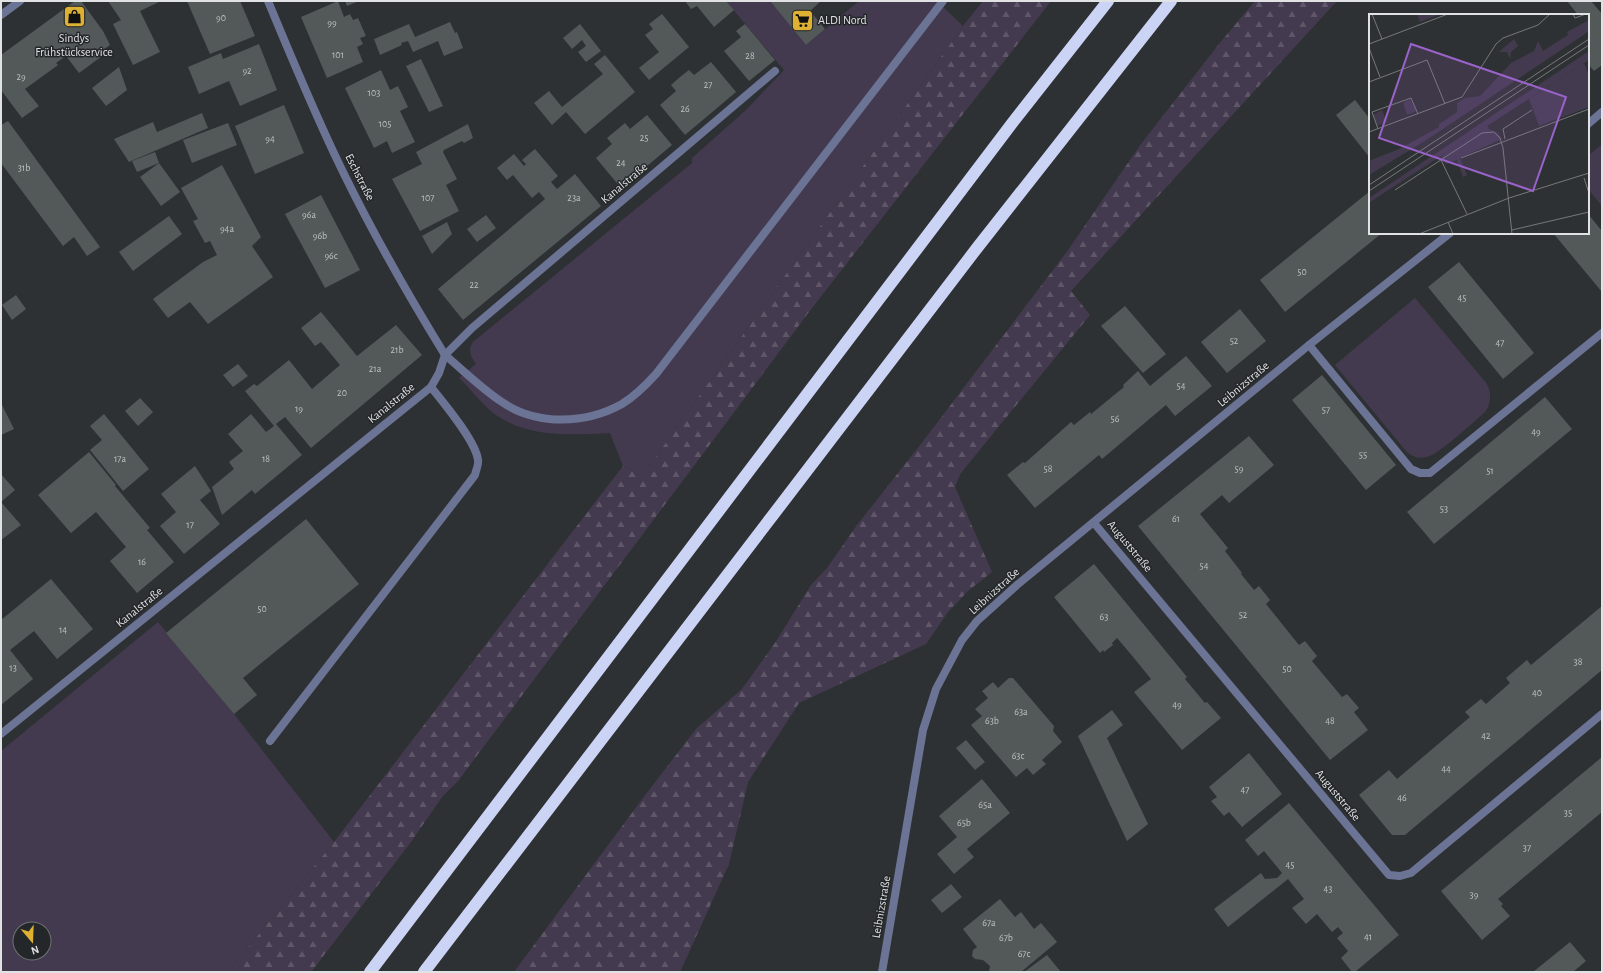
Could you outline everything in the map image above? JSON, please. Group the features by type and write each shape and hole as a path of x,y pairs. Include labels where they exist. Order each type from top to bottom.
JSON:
{"highway":[{"path":"370,972 1013,122 1108,1"},
{"path":"424,972 967,261 1171,1"}],"street":[{"path":"1,15 20,1"},
{"name":"Eschstraße","path":"268,1 298,74 346,179 415,306 445,356"},
{"path":"445,356 503,403 531,416 555,420 578,419 601,413 622,404 640,390 656,374 943,1"},
{"name":"Kanalstraße","path":"1,734 431,387 439,373 445,356 472,328 775,71"},
{"path":"1589,123 1602,112"},
{"name":"Leibnizstraße","path":"882,972 923,730 936,689 962,640 977,621 1018,585 1309,345 1449,234"},
{"path":"1309,345 1411,469 1420,473 1430,473 1602,333"},
{"path":"270,741 475,475 478,460 474,447 446,405 431,387"},
{"name":"Auguststraße","path":"1094,523 1389,875 1400,876 1411,873 1602,714"}],"green space":[{"path":"726,1 770,1 806,45 859,1 937,1 963,26 642,476 623,466 610,433 566,434 523,428 496,415 486,407 459,378 476,364 470,353 473,342 692,163 692,158 746,110 784,70"},
{"path":"983,1 1051,1 812,308 458,781 442,797 411,842 311,972 228,972 334,842 623,466 642,476 963,26"},
{"path":"1255,1 1337,1 1071,291 1090,315 960,474 955,487 992,572 968,591 948,612 926,644 799,703 748,782 729,864 680,972 514,972 696,729 742,689 775,643 811,585 827,568 857,525 921,444 1066,253 1141,144 1219,44"},
{"path":"1602,144 1602,206 1589,190 1589,155"},
{"path":"1415,298 1487,384 1490,392 1490,402 1485,412 1439,451 1423,458 1415,457 1406,451 1335,365"},
{"path":"158,622 234,714 334,842 228,972 1,972 1,751"}],"building":[{"path":"75,1 81,1 103,31 110,45 103,50 105,54 79,73 66,56 56,63 58,65 25,89 39,106 22,118 1,90 1,55"},
{"path":"108,1 161,1 140,11 160,52 133,65 113,24 121,20"},
{"path":"187,1 240,1 255,36 210,54"},
{"path":"338,1 344,17 350,14 353,20 358,18 366,36 360,38 363,44 357,47 363,62 327,78 301,17"},
{"path":"345,1 359,1 347,6"},
{"path":"685,1 726,1 734,10 714,27 697,6 691,9"},
{"name":"ALDI Nord","path":"770,1 821,1 810,11 825,29 806,45"},
{"path":"1567,1 1591,1 1602,14 1602,65 1594,71 1589,65 1589,14 1577,14"},
{"path":"662,14 689,47 649,80 639,68 659,52 645,35 653,29 649,24"},
{"path":"450,22 455,33 457,32 463,48 444,56 438,41 413,52 408,41 401,43 402,45 380,55 374,39 409,24 415,37"},
{"path":"580,24 601,51 586,62 578,52 586,46 582,40 572,49 563,38"},
{"path":"745,24 775,60 749,81 724,51 741,37 736,31"},
{"path":"259,44 277,90 240,106 229,81 199,94 188,67 221,53 223,59"},
{"path":"605,55 635,92 585,134 566,112 552,125 534,103 549,91 562,107 603,74 594,64"},
{"path":"421,59 443,106 429,112 406,66"},
{"path":"711,62 736,92 685,135 660,105 676,91 671,85 680,77 689,70 694,75"},
{"path":"119,67 127,90 106,106 92,88"},
{"path":"381,70 390,90 398,86 408,107 400,111 415,142 392,153 387,141 374,148 345,88"},
{"path":"1355,100 1369,118 1369,157 1336,115"},
{"path":"284,105 304,153 255,174 235,126"},
{"path":"202,113 208,128 129,162 114,139 153,122 157,132"},
{"path":"647,115 672,145 621,188 596,158 612,144 607,138 625,123 630,129"},
{"path":"8,121 100,247 87,256 74,237 63,246 1,163 1,125"},
{"path":"228,123 237,145 192,163 183,140"},
{"path":"468,124 473,138 464,143 462,141 444,150 443,152 457,179 446,185 459,211 420,231 392,179 422,164 416,152"},
{"path":"535,149 558,176 551,182 557,189 575,174 601,206 463,320 438,289 545,199 539,192 532,198 513,175 507,180 497,168 514,154 524,166 526,164 522,160"},
{"path":"155,152 159,163 137,172 132,161"},
{"path":"159,163 180,192 161,206 140,177"},
{"path":"222,165 261,237 252,246 273,277 208,324 190,302 168,318 153,299 203,262 217,255 210,241 205,243 193,221 198,219 181,188"},
{"path":"1369,192 1369,234 1381,234 1285,312 1260,280"},
{"path":"321,195 360,270 325,288 285,214"},
{"path":"486,215 496,228 477,242 467,229"},
{"path":"1589,215 1602,231 1602,292 1554,234 1589,234"},
{"path":"169,216 182,234 133,271 119,252"},
{"path":"447,222 452,234 432,254 422,236"},
{"path":"1459,262 1534,353 1503,379 1428,287"},
{"path":"16,295 26,309 12,320 2,305"},
{"path":"1125,306 1166,354 1143,373 1101,326"},
{"path":"1240,309 1266,341 1227,373 1201,342"},
{"path":"321,312 357,356 396,325 422,355 311,448 285,417 276,424 302,455 255,494 252,490 222,515 212,487 234,469 229,462 243,451 228,434 251,414 266,432 274,426 245,391 254,384 257,386 289,360 312,389 340,365 321,342 315,346 301,328"},
{"path":"1186,356 1212,386 1175,416 1166,405 1102,459 1099,455 1035,508 1007,475 1023,462 1025,463 1071,422 1074,425 1090,412 1091,414 1124,387 1123,385 1138,371 1150,386"},
{"path":"238,364 248,376 233,387 223,375"},
{"path":"1322,375 1396,465 1366,490 1292,400"},
{"path":"1545,397 1572,429 1434,544 1407,512"},
{"path":"140,398 153,412 138,426 125,411"},
{"path":"1,403 14,429 1,435"},
{"path":"104,414 149,469 123,491 90,450 102,440 90,426"},
{"path":"1249,436 1274,465 1229,503 1222,495 1200,514 1228,548 1225,551 1254,590 1259,586 1270,600 1266,604 1299,645 1305,641 1317,656 1312,661 1342,697 1347,694 1359,708 1354,712 1368,730 1330,760 1138,526"},
{"path":"89,452 150,528 147,530 174,562 137,593 110,561 126,547 96,512 71,533 38,495"},
{"path":"195,466 211,491 200,500 220,524 184,554 160,526 176,512 161,494"},
{"path":"1,474 15,490 1,502"},
{"path":"1,502 21,525 1,540"},
{"path":"306,519 359,584 243,678 257,695 234,714 166,633"},
{"path":"1094,564 1187,677 1185,679 1205,703 1207,702 1221,718 1182,750 1134,692 1151,679 1134,658 1117,638 1112,643 1113,645 1104,652 1103,650 1100,653 1054,597"},
{"path":"51,579 93,629 57,659 34,631 10,650 33,679 1,705 1,620"},
{"path":"1602,606 1602,670 1405,835 1392,835 1359,795 1389,770 1397,779 1470,717 1465,712 1481,699 1486,704 1510,683 1506,678 1527,660 1531,665"},
{"path":"1009,678 1013,678 1054,726 1053,731 1062,742 1042,760 1046,764 1033,775 1027,768 1016,777 971,725 982,716 975,709 988,698 982,691 993,682 998,688"},
{"path":"1112,710 1123,725 1107,738 1148,824 1127,841 1078,736"},
{"path":"966,740 985,762 975,770 956,748"},
{"path":"1249,753 1282,794 1242,827 1229,812 1224,816 1211,801 1217,797 1209,787"},
{"path":"1602,757 1602,812 1498,899 1503,904 1501,906 1510,916 1482,940 1441,891"},
{"path":"982,779 1010,813 967,849 974,857 954,874 937,854 957,837 939,816"},
{"path":"1289,803 1399,935 1355,972 1352,972 1341,958 1348,951 1337,938 1343,933 1338,927 1332,932 1317,914 1306,924 1292,908 1304,899 1288,879 1228,927 1214,909 1261,873 1265,879 1277,878 1282,873 1264,851 1258,856 1245,840"},
{"path":"951,884 962,897 942,913 931,900"},
{"path":"1000,899 1015,917 1021,912 1034,929 1041,923 1057,942 1021,972 989,972 990,966 983,960 975,959 972,956 973,950 977,947 963,929"},
{"path":"1570,942 1586,961 1573,972 1533,972"},
{"path":"1047,955 1061,972 1024,972"}],"place":[{"name":"Sindys Frühstückservice","path":"74,17"},
{"name":"ALDI Nord","path":"802,20"}]}
